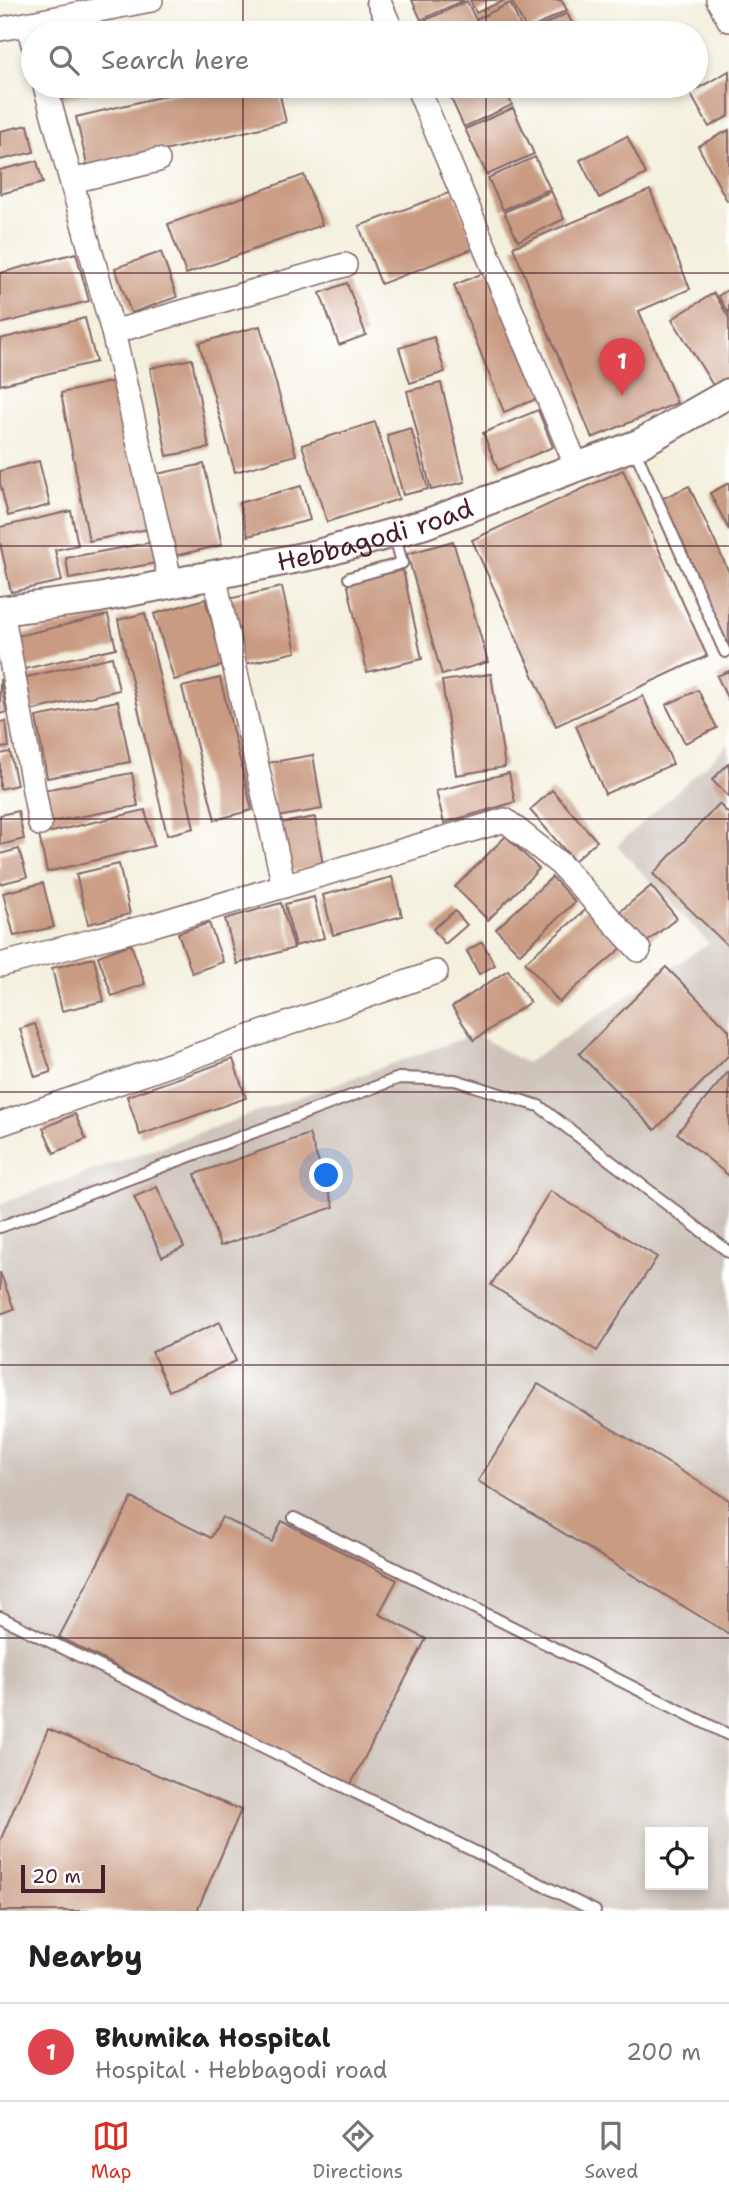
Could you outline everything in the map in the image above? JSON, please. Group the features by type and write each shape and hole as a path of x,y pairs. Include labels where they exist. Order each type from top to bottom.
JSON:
{"street":[{"path":"76,21 151,0"},
{"path":"378,0 388,21"},
{"path":"718,0 729,20"},
{"path":"0,29 21,32"},
{"path":"48,98 113,332 171,584"},
{"path":"422,98 577,467"},
{"path":"72,181 158,160"},
{"path":"113,332 345,265"},
{"name":"Hebbagodi road","path":"1,610 99,598 171,584 318,554 425,524 633,446 729,393"},
{"path":"214,575 284,886"},
{"path":"1,610 40,824"},
{"path":"0,965 153,925 505,820 560,864 639,950"},
{"path":"0,1124 436,972"}],"lane":[{"path":"633,446 725,652"},
{"path":"349,578 402,563 394,533"},
{"path":"0,1227 399,1078 455,1080 539,1106 729,1252"},
{"path":"294,1518 729,1735"},
{"path":"0,1616 595,1911"}],"shaded area":[{"path":"729,744 729,1911 0,1911 0,1204 475,1034 526,1063 709,943 617,846"}],"building":[{"path":"412,0 464,0 421,20"},
{"path":"470,0 505,0 476,13"},
{"path":"511,0 561,0 567,10 546,21 522,21"},
{"path":"467,1 476,21 424,21"},
{"path":"510,3 518,21 478,21 477,19"},
{"path":"567,13 571,21 552,21"},
{"path":"729,71 729,116 709,127 693,98 708,98 708,83"},
{"path":"156,98 281,98 286,122 88,169 76,117"},
{"path":"451,98 509,98 512,105 464,127"},
{"path":"513,108 534,154 487,175 465,129"},
{"path":"28,125 34,152 0,160 0,131"},
{"path":"729,130 729,200 727,201 698,146"},
{"path":"627,136 646,174 599,198 580,160"},
{"path":"535,157 550,189 503,210 488,178"},
{"path":"37,161 43,183 0,194 0,170"},
{"path":"304,175 322,225 186,274 168,224"},
{"path":"650,190 690,289 639,311 677,403 592,438 513,247"},
{"path":"454,191 475,248 381,284 359,226"},
{"path":"551,191 564,219 518,241 504,212"},
{"path":"161,252 177,297 131,313 115,268"},
{"path":"76,253 89,301 0,324 0,273"},
{"path":"493,269 544,396 504,412 454,285"},
{"path":"347,283 366,335 339,345 320,293"},
{"path":"729,289 729,314 718,296"},
{"path":"714,293 729,318 729,378 714,387 672,319"},
{"path":"85,318 96,362 0,385 0,339"},
{"path":"260,326 296,455 235,472 199,343"},
{"path":"434,337 445,372 410,383 399,348"},
{"path":"192,359 209,448 167,456 150,368"},
{"path":"120,380 153,528 89,541 61,393"},
{"path":"441,383 465,482 431,490 407,391"},
{"path":"538,410 553,447 498,470 483,433"},
{"path":"375,422 399,499 327,522 302,445"},
{"path":"411,428 428,489 403,495 387,435"},
{"path":"39,461 50,505 8,516 0,483 0,471"},
{"path":"204,464 222,545 174,556 157,474"},
{"path":"623,470 707,656 556,726 472,540"},
{"path":"729,483 729,530 710,493"},
{"path":"301,486 310,520 248,536 239,503"},
{"path":"689,486 729,572 727,648 659,500"},
{"path":"71,511 78,545 55,550 62,581 11,592 0,543 0,527"},
{"path":"159,541 162,562 69,579 66,558"},
{"path":"453,541 488,662 442,675 407,554"},
{"path":"403,570 422,659 367,672 347,582"},
{"path":"282,587 296,652 237,666 224,600"},
{"path":"205,599 224,665 174,680 154,614"},
{"path":"145,613 194,828 167,835 118,620"},
{"path":"108,615 116,648 20,670 13,637"},
{"path":"112,657 119,690 30,711 23,678"},
{"path":"729,671 729,702 717,676"},
{"path":"491,674 505,767 456,775 442,681"},
{"path":"220,678 252,810 215,820 182,687"},
{"path":"0,679 7,712 0,714"},
{"path":"698,690 717,728 685,743 666,705"},
{"path":"643,696 673,764 605,794 576,726"},
{"path":"118,701 130,762 47,778 36,717"},
{"path":"6,721 9,747 0,748 0,722"},
{"path":"10,752 17,785 0,789 0,754"},
{"path":"313,755 322,809 277,817 267,763"},
{"path":"729,763 729,797 712,780"},
{"path":"132,773 138,806 45,823 39,791"},
{"path":"509,773 515,802 444,823 436,791"},
{"path":"552,790 597,841 574,861 530,810"},
{"path":"719,804 729,814 729,947 653,874"},
{"path":"145,810 154,846 47,872 39,835"},
{"path":"18,811 24,839 0,845 0,815"},
{"path":"315,817 323,866 284,873 276,824"},
{"path":"506,836 539,869 488,920 455,887"},
{"path":"19,849 27,877 0,884 0,854"},
{"path":"119,864 130,914 88,924 76,874"},
{"path":"392,877 402,916 333,935 323,895"},
{"path":"552,877 575,902 520,954 496,929"},
{"path":"43,883 54,927 14,936 3,893"},
{"path":"651,886 677,918 643,945 617,914"},
{"path":"314,897 324,938 295,946 285,904"},
{"path":"281,903 294,948 237,964 225,919"},
{"path":"589,907 624,946 559,1002 525,962"},
{"path":"455,911 467,925 445,944 433,929"},
{"path":"209,923 223,962 192,973 178,933"},
{"path":"482,942 495,965 479,974 467,951"},
{"path":"131,944 145,984 112,996 98,956"},
{"path":"94,958 104,1001 62,1011 52,968"},
{"path":"666,967 729,1030 729,1055 655,1130 579,1054"},
{"path":"508,970 530,1002 474,1040 452,1007"},
{"path":"35,1024 51,1072 35,1077 20,1029"},
{"path":"233,1059 246,1098 140,1135 127,1096"},
{"path":"729,1071 729,1176 677,1133"},
{"path":"75,1114 86,1139 54,1153 43,1128"},
{"path":"309,1134 334,1207 220,1246 195,1174"},
{"path":"157,1187 184,1247 162,1257 134,1197"},
{"path":"550,1191 657,1257 597,1351 491,1285"},
{"path":"0,1272 14,1309 0,1314"},
{"path":"220,1322 236,1361 169,1391 152,1352"},
{"path":"538,1384 729,1500 729,1634 478,1481"},
{"path":"132,1498 211,1538 222,1517 272,1542 282,1521 397,1580 379,1614 426,1639 350,1786 59,1637"},
{"path":"48,1729 241,1810 197,1911 0,1911 0,1841"}],"place":[{"name":"Bhumika Hospital","path":"622,396"}]}
